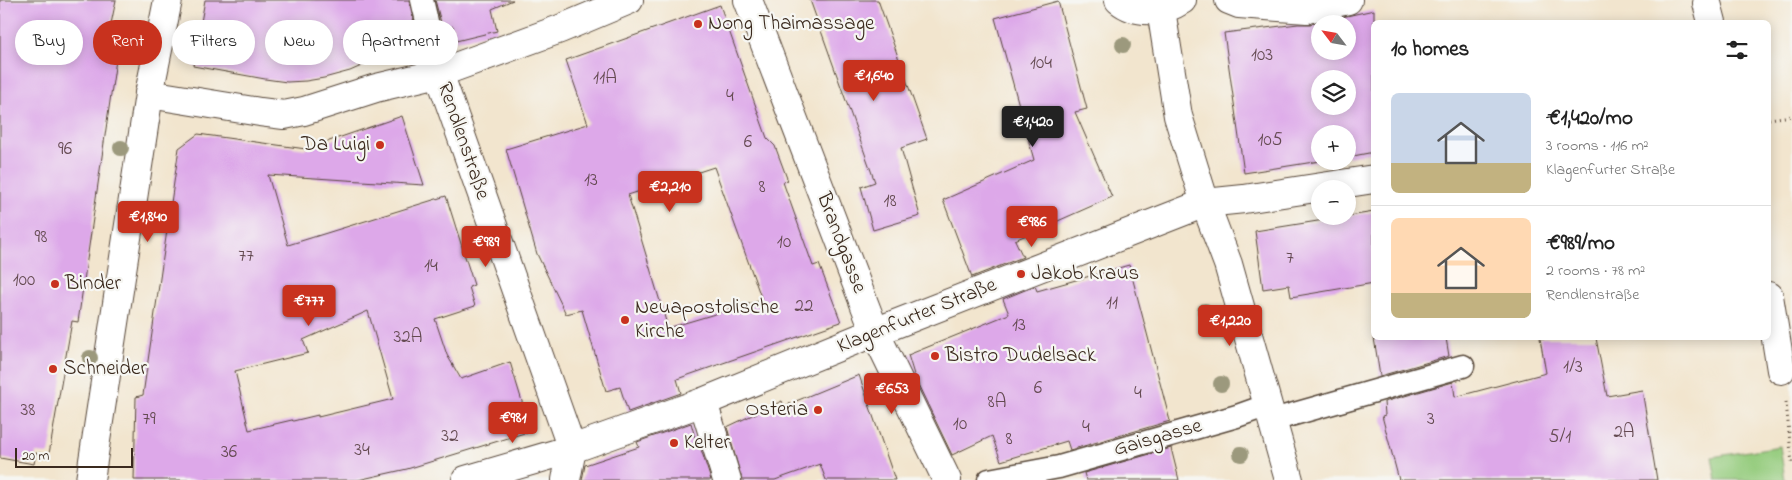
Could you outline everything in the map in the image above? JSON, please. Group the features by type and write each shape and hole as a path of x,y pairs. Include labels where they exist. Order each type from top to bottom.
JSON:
{"street":[{"path":"90,480 149,94 168,0"},
{"path":"149,94 284,115 304,111 376,88 439,73 560,29 629,0"},
{"name":"Brandgasse","path":"748,0 875,332 947,480"},
{"path":"1119,0 1124,4 1142,10 1172,5 1178,116 1205,203 1228,264 1289,480"},
{"path":"1229,0 1239,4 1306,9 1348,0"},
{"name":"Rendlenstraße","path":"439,73 572,450"},
{"name":"Klagenfurter Straße","path":"466,480 572,450 703,402 875,332 1205,203 1371,179"},
{"path":"1771,308 1781,370"},
{"path":"703,402 727,480"},
{"path":"566,480 572,450"}],"lane":[{"name":"Rendlenstraße","path":"422,0 439,73"},
{"name":"Gaisgasse","path":"989,480 1059,467 1237,416 1271,412 1463,366"}],"path":[{"path":"1771,120 1792,116"},
{"path":"1781,370 1792,464"}],"green space":[{"path":"1780,446 1785,480 1716,480 1712,457"}],"building":[{"path":"0,0 116,0 112,20 93,20 93,65 115,65 78,322 72,321 49,454 36,453 34,464 0,458"},
{"path":"205,0 409,0 413,20 343,20 343,65 364,65 324,78 287,82 193,66 255,65 255,20 201,20"},
{"path":"435,0 513,0 492,9 497,31 458,41 458,20 440,20"},
{"path":"810,0 878,0 927,139 901,148 920,216 873,230 861,187 875,182"},
{"path":"1058,1 1087,109 1075,112 1112,197 1015,240 1023,257 972,277 943,200 1034,160 995,18"},
{"path":"720,5 767,138 775,146 788,181 783,182 813,266 819,264 841,322 677,379 681,393 628,412 620,387 606,391 582,310 566,314 537,254 506,149 588,124 566,60","holes":["714,167 762,300 668,328 628,195"]},
{"path":"1374,10 1374,20 1371,20 1371,153 1356,155 1356,125 1311,125 1311,162 1244,173 1224,33 1311,24 1311,60 1356,60 1356,15 1351,15"},
{"path":"402,116 424,185 268,175 288,245 446,196 474,285 469,287 475,306 435,319 447,355 461,379 510,362 531,431 407,469 358,480 134,480 136,397 143,395 179,148 198,134 306,149","holes":["368,311 393,399 318,417 318,415 249,430 235,371 308,353 303,340"]},
{"path":"1371,212 1371,284 1291,297 1289,285 1263,289 1255,231 1311,222 1311,225 1356,225 1356,215"},
{"path":"1129,265 1170,421 1070,450 1067,441 1001,461 992,436 952,455 915,378 908,355 1009,314 1003,299 1035,286 1037,291"},
{"path":"1374,340 1446,340 1449,356 1380,376"},
{"path":"1540,340 1596,340 1607,396 1642,390 1657,480 1399,480 1382,416 1385,415 1384,402 1453,382 1455,397 1546,373"},
{"path":"859,375 895,480 826,480 820,464 775,480 742,480 727,427 782,401 784,406"},
{"name":"Kelter","path":"691,423 711,480 582,480 585,465 639,447 637,442"},
{"path":"1171,448 1179,480 1086,480 1084,473"}],"place":[{"name":"Nong Thaimassage","path":"698,24"},
{"name":"Da Luigi","path":"380,145"},
{"name":"Jakob Kraus","path":"1021,274"},
{"name":"Binder","path":"55,284"},
{"name":"Neuapostolische Kirche","path":"625,320"},
{"name":"Bistro Dudelsack","path":"935,356"},
{"name":"Schneider","path":"53,369"},
{"name":"Osteria","path":"818,410"},
{"name":"Kelter","path":"674,443"}]}
